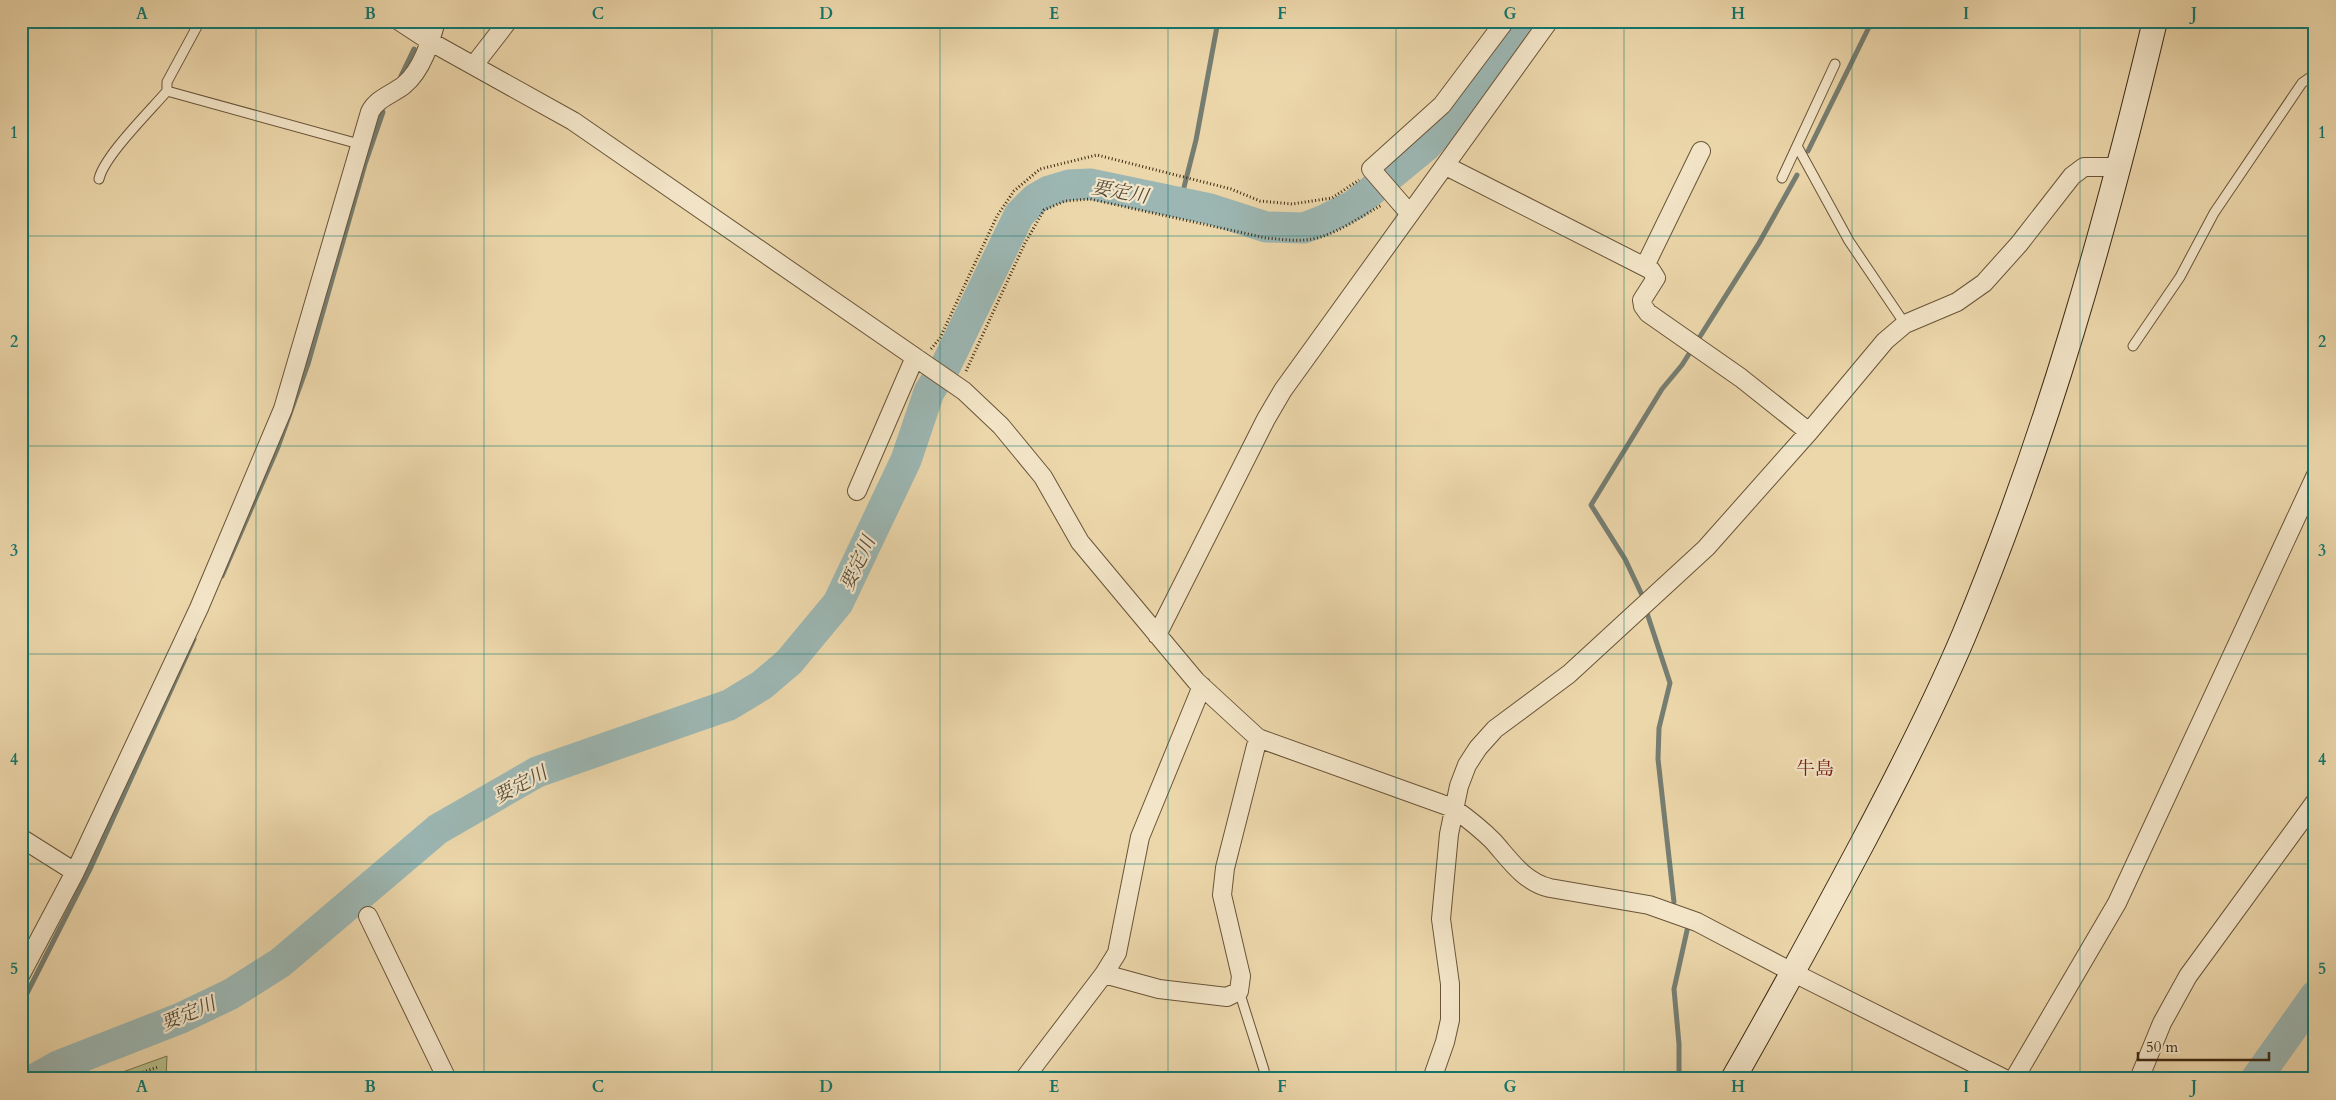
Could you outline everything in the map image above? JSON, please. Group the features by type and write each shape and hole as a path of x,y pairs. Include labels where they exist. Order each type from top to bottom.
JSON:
{"street":[{"path":"399,21 431,42 586,131 964,390 1001,426 1043,477 1080,542 1158,635 1202,686 1258,738 1453,808 1475,825 1521,872 1536,883 1550,888 1649,905 1670,911 1712,929 1794,973 2006,1079"},
{"path":"21,974 75,872 199,608 283,409 359,144 372,108 412,77 431,42 436,21"},
{"path":"474,65 508,21"},
{"path":"1410,214 1373,172 1442,105 1505,21"},
{"path":"1158,635 1266,419 1283,390 1549,21"},
{"path":"1733,1079 1794,973 1911,750 1963,636 2024,483 2120,167 2155,21"},
{"path":"1645,266 1701,151"},
{"path":"1446,166 1654,272 1656,278 1643,296 1643,306 1648,312 1809,432"},
{"path":"1432,1079 1445,1042 1450,1020 1450,984 1441,929 1441,911 1453,808 1467,765 1489,735 1570,674 1706,548 1809,432 1885,341 1905,324 1957,302 1984,283 2019,244 2072,176 2084,167 2120,167"},
{"path":"857,491 921,361"},
{"path":"2014,1079 2117,903 2315,477"},
{"path":"1024,1079 1104,974 1117,954 1140,837 1202,686"},
{"path":"1104,974 1160,989 1227,997 1239,991 1241,976 1222,895 1224,868 1258,738"},
{"path":"2139,1079 2162,1023 2188,976 2315,802"},
{"path":"21,838 75,872"},
{"path":"368,916 447,1079"}],"lane":[{"path":"99,179 101,172 114,154 167,91 167,82 200,21"},
{"path":"1782,178 1835,64"},
{"path":"2133,346 2180,277 2214,213 2302,83 2315,74"},
{"path":"167,91 359,144"},
{"path":"1797,146 1849,241 1905,324"},
{"path":"1239,991 1264,1070 1264,1079"}],"path":[{"path":"921,361 940,338 997,216 1014,191 1040,169 1098,155 1231,189 1260,202 1292,204 1332,198 1373,172"},
{"path":"964,390 964,374 1025,243 1044,210 1065,201 1090,199 1266,238 1289,240 1313,239 1393,195"},
{"path":"123,1079 158,1067"}],"green space":[{"path":"167,1056 166,1079 106,1079 106,1078"}],"waterway":[{"path":"1180,203 1196,140 1218,21"},
{"name":"要定川","path":"35,1079 58,1066 181,1018 231,994 280,963 438,829 537,772 729,705 762,685 789,662 838,603 906,460 929,392 946,365 1019,215 1035,199 1049,191 1069,185 1090,184 1210,209 1266,227 1304,228 1354,205 1426,146 1472,95 1525,21"},
{"path":"1808,151 1872,21"},
{"path":"401,76 414,49"},
{"path":"222,576 278,447 308,364 365,164 383,112"},
{"path":"1642,595 1625,559 1591,505 1662,389 1682,365 1759,243 1797,175"},
{"path":"1646,610 1670,683 1659,728 1658,759 1674,902"},
{"path":"21,1005 91,867 194,639"},
{"path":"1679,1079 1679,1044 1674,989 1688,926"},
{"path":"2256,1079 2315,996"}],"district":[{"name":"牛島","path":"1815,768"}]}
